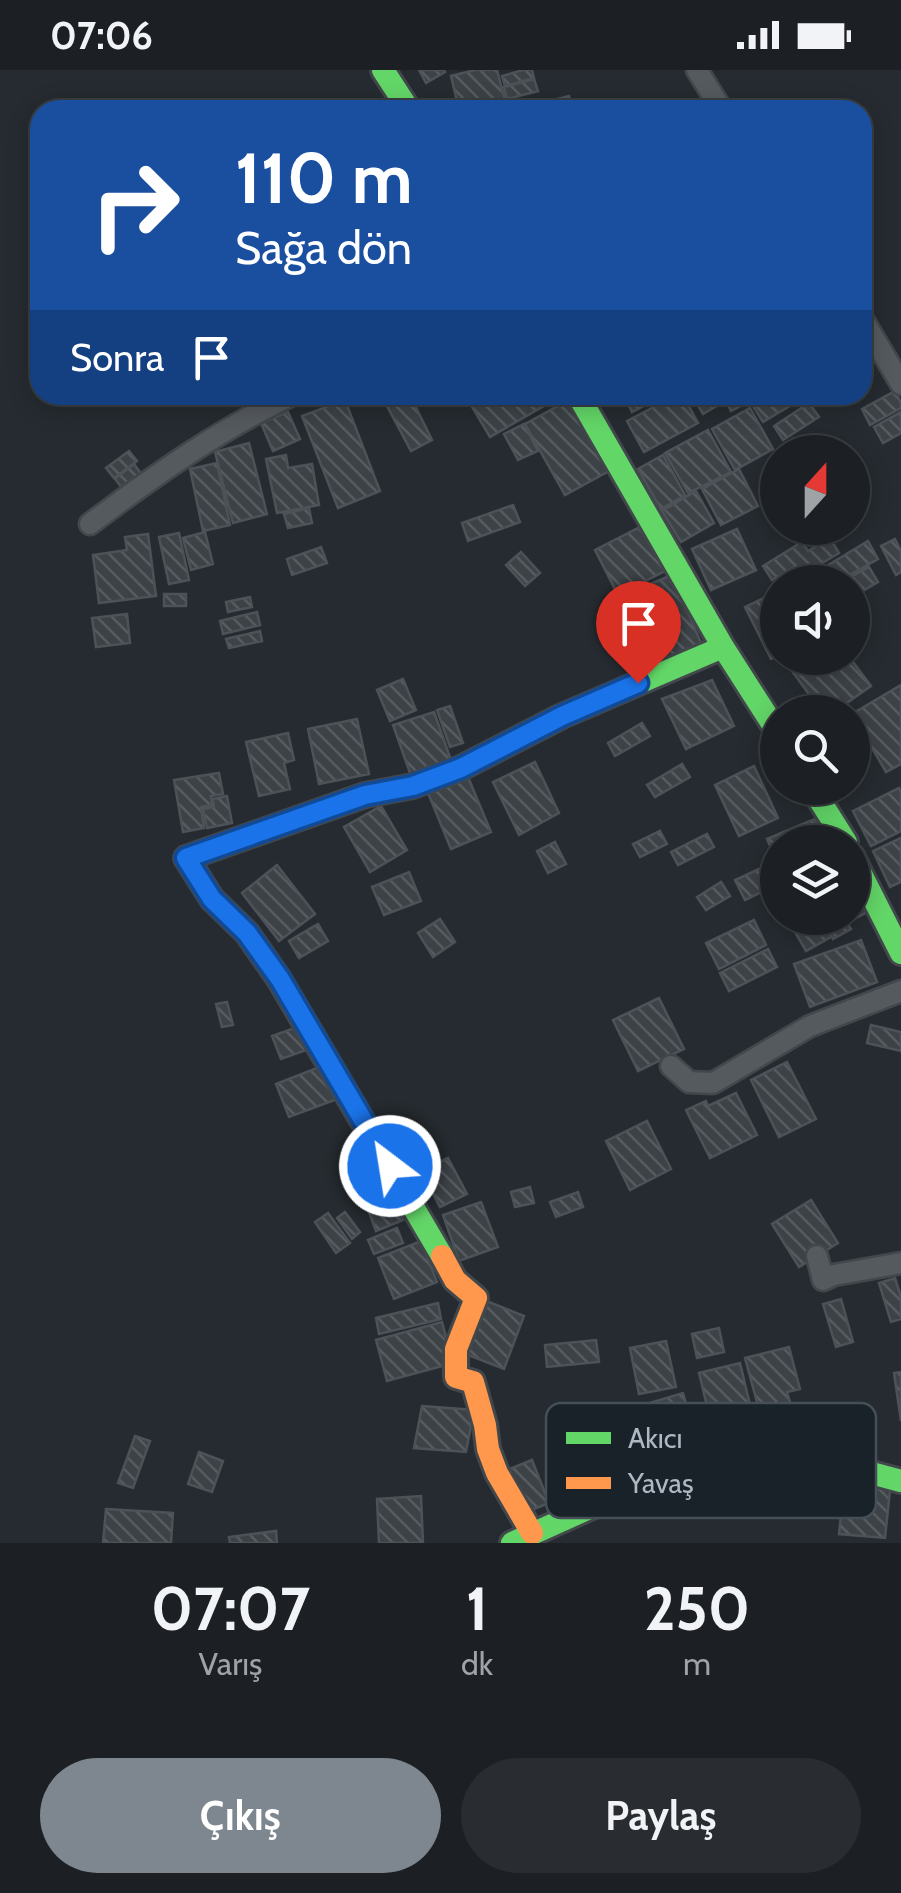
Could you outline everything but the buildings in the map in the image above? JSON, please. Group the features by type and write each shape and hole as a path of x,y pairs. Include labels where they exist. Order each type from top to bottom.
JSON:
{"street":[{"path":"383,70 402,100"},
{"path":"696,70 716,100"},
{"path":"872,335 901,384"},
{"path":"90,524 177,460 271,405"},
{"path":"584,405 760,705"},
{"path":"567,1518 522,1538 488,1449 473,1382 456,1377 456,1349 476,1298 455,1280 280,979 247,933 212,899 186,858 365,795 413,786 461,768 562,716 723,647"},
{"path":"870,892 901,953"},
{"path":"671,1066 689,1082 713,1082 810,1026 901,991"},
{"path":"817,1256 823,1280 901,1263"},
{"path":"876,1474 901,1481"}],"traffic: fast":[{"path":"383,70 402,100"},
{"path":"584,405 760,705"},
{"path":"442,1256 279,979 247,933 212,899 186,858 365,795 413,786 461,768 562,716 723,647"},
{"path":"823,805 835,825"},
{"path":"870,892 901,953"},
{"path":"876,1474 901,1481"},
{"path":"512,1543 567,1518"}],"traffic: slow":[{"path":"442,1256 455,1280 476,1298 456,1349 456,1377 473,1382 497,1473 532,1533"}],"route":[{"path":"390,1166 280,979 247,933 212,899 186,858 365,795 413,786 461,768 562,716 638,683"}]}
